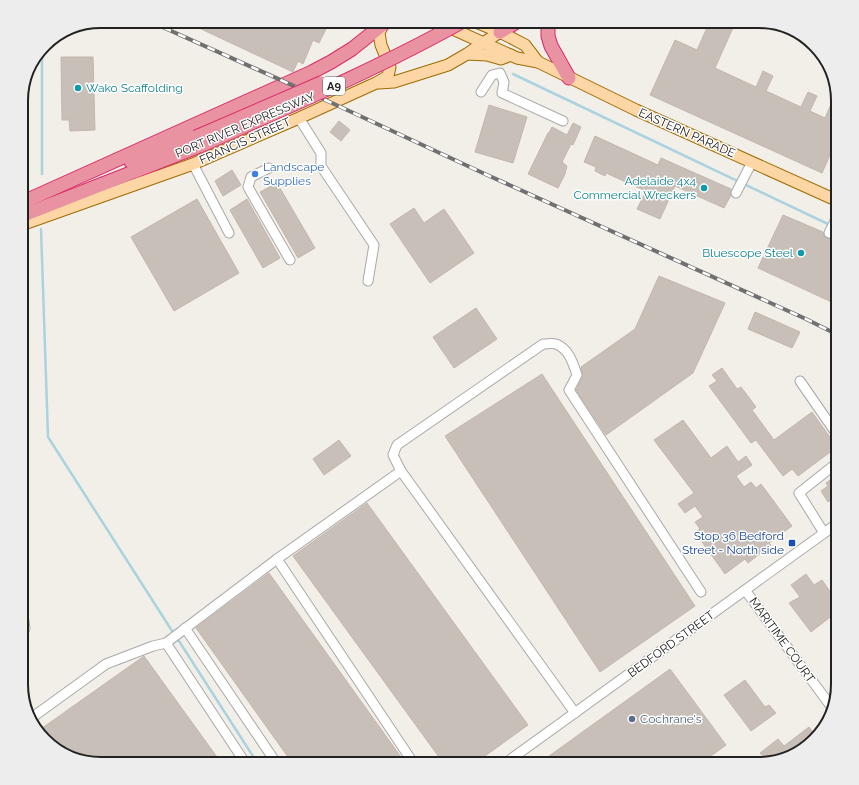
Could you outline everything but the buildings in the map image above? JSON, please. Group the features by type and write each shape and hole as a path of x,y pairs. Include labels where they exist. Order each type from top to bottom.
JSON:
{"highway":[{"path":"28,201 40,194 312,72 352,49 378,28"},
{"name":"PORT RIVER EXPRESSWAY","path":"28,202 199,141 367,61 431,28"},
{"name":"PORT RIVER EXPRESSWAY","path":"28,213 199,141 314,96 449,28"},
{"path":"500,32 507,28"},
{"path":"548,28 548,36 551,46 569,78"}],"main road":[{"path":"376,83 388,76 390,67 381,45 379,33 382,28"},
{"name":"EASTERN PARADE","path":"450,28 518,58 538,62 636,110 831,197"},
{"name":"EASTERN PARADE","path":"490,28 525,45 538,62"},
{"path":"376,83 394,82 448,65 468,54 500,32"},
{"path":"468,54 487,55 502,59 511,55"},
{"name":"FRANCIS STREET","path":"28,223 193,164 376,83"}],"street":[{"path":"481,92 492,75 500,73 504,82 502,94 563,121"},
{"path":"299,118 322,153 321,166 374,245 368,281"},
{"path":"736,193 752,162"},
{"path":"193,164 229,234"},
{"path":"269,168 251,177 248,187 290,260"},
{"path":"829,233 831,229"},
{"path":"575,712 401,471 393,455 397,444 543,344 555,343 563,348 570,356 577,375 569,390 701,592"},
{"path":"800,381 831,426"},
{"path":"824,533 799,493 831,468"},
{"path":"35,715 106,664 166,642 277,559 401,471"},
{"name":"BEDFORD STREET","path":"514,757 831,528"},
{"path":"277,559 409,757"},
{"name":"MARITIME COURT","path":"745,590 829,703"},
{"path":"185,628 272,757"},
{"path":"166,642 241,757"},
{"path":"37,720 107,669 153,646"}],"waterway":[{"path":"42,58 42,174"},
{"path":"513,74 830,225"},
{"path":"41,229 48,437 174,634"},
{"path":"177,638 254,757"}],"railway":[{"path":"165,28 831,332"}],"place":[{"name":"Wako Scaffolding","path":"78,88"},
{"name":"Landscape Supplies","path":"255,174"},
{"name":"Adelaide 4x4 Commercial Wreckers","path":"704,188"},
{"name":"Bluescope Steel","path":"801,253"},
{"name":"Stop 36 Bedford Street - North side","path":"792,543"},
{"name":"Cochrane's","path":"632,719"}]}
